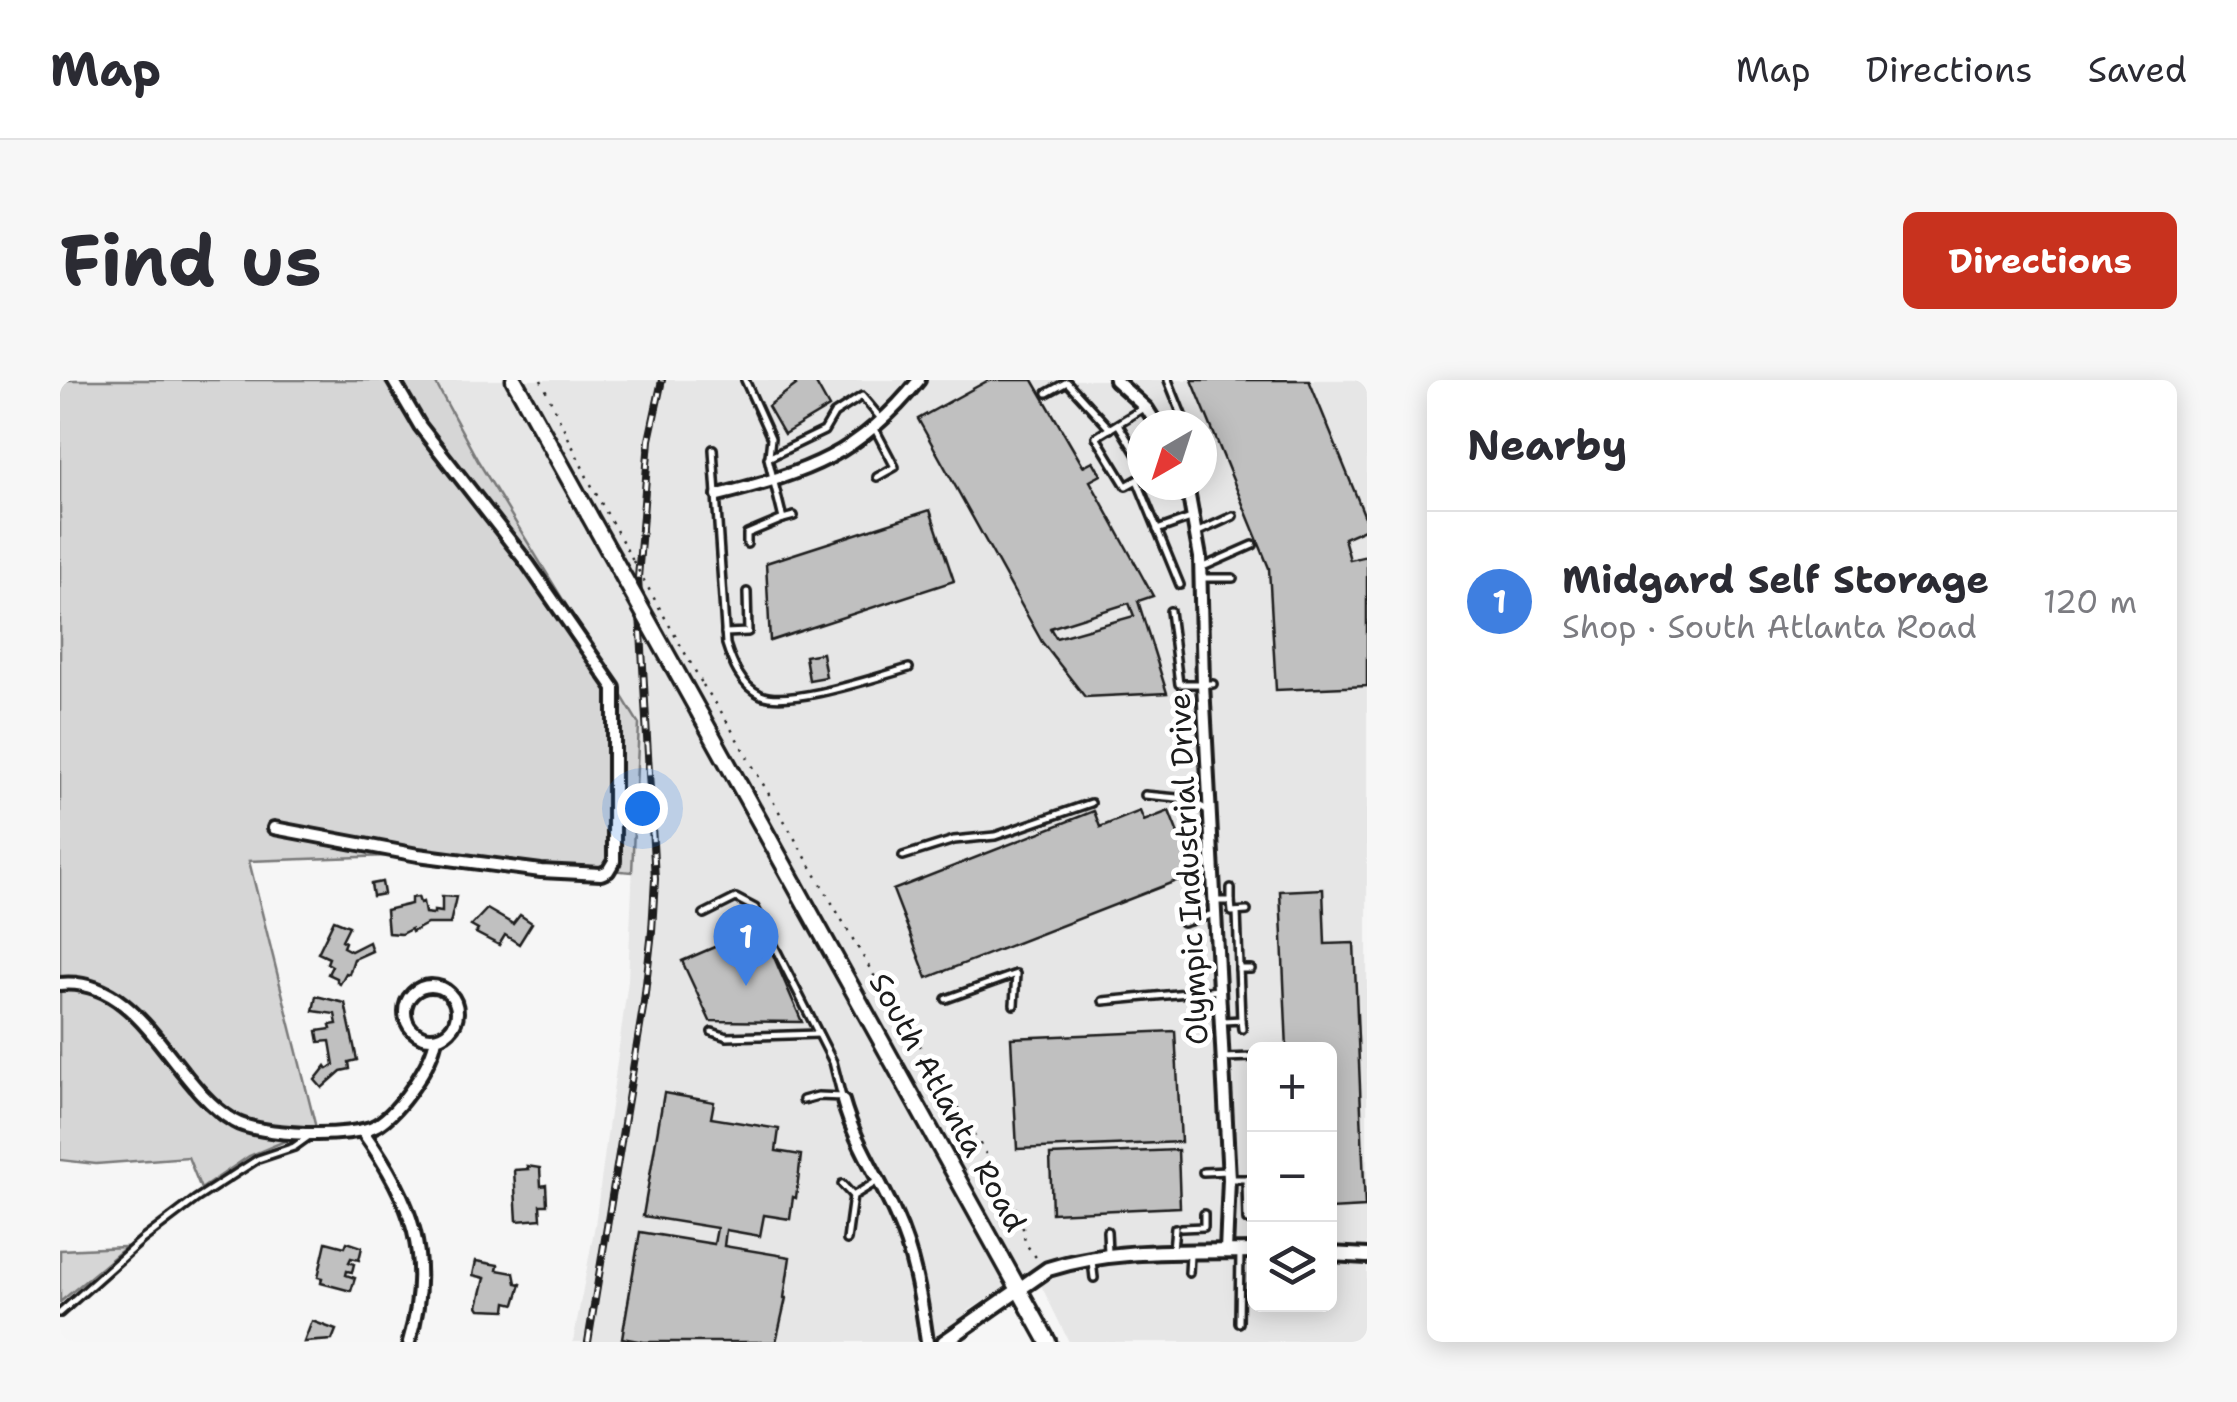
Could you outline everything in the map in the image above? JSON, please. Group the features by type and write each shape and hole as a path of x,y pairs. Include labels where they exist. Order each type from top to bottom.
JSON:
{"main road":[{"name":"South Atlanta Road","path":"514,380 1048,1342"}],"street":[{"path":"274,828 418,855 541,871 602,874 612,868 616,845 614,688 528,564 420,426 393,380"},
{"path":"718,495 775,480 837,455 879,425 919,380"},
{"path":"1115,380 1127,384 1145,408"},
{"name":"Olympic Industrial Drive","path":"1190,500 1208,684 1210,812 1229,1175 1240,1251"},
{"path":"60,984 102,990 133,1012 206,1101 247,1128 311,1135 364,1132 380,1124 433,1057 436,1038 452,1028 457,1009 450,994 428,986 414,992 404,1012 415,1033 436,1038"},
{"path":"843,1099 856,1136 906,1238 927,1342"},
{"path":"364,1132 385,1162 414,1222 419,1276 408,1342"},
{"path":"944,1342 1048,1269 1108,1256 1240,1251"},
{"path":"1337,1254 1367,1256"}],"lane":[{"path":"745,380 771,438 768,458 783,519"},
{"path":"1168,380 1180,410"},
{"path":"1047,393 1067,382 1110,429"},
{"path":"768,458 824,432 834,414 862,396 879,425 895,466 877,477"},
{"path":"1127,485 1096,438 1145,408"},
{"path":"1118,424 1127,439"},
{"path":"713,449 726,634 733,667 760,694 797,697 909,668"},
{"path":"1147,500 1180,585"},
{"path":"747,544 747,534 794,516"},
{"path":"1196,532 1233,516"},
{"path":"1157,530 1194,517"},
{"path":"1200,573 1253,546"},
{"path":"1200,573 1233,578"},
{"path":"726,634 748,632 747,592"},
{"path":"1170,610 1179,684 1208,684"},
{"path":"1146,795 1188,799 1210,812"},
{"path":"904,856 954,840 995,836 1091,803"},
{"path":"1230,888 1232,912 1247,912"},
{"path":"704,914 736,898 755,908 838,1074 843,1099 818,1096 803,1100"},
{"path":"1183,923 1231,901"},
{"path":"1237,912 1242,1029"},
{"path":"1240,969 1251,969"},
{"path":"946,999 1016,974 1014,1005"},
{"path":"1104,1001 1219,990"},
{"path":"1220,1021 1241,1020"},
{"path":"712,1032 727,1037 818,1034"},
{"path":"1222,1058 1247,1057"},
{"path":"60,1313 142,1240 196,1199 258,1158 294,1147 311,1135"},
{"path":"1203,1172 1246,1179 1247,1220"},
{"path":"847,1240 854,1196 879,1181"},
{"path":"842,1184 854,1196"},
{"path":"1172,1252 1178,1228 1204,1227 1204,1214"},
{"path":"1107,1231 1108,1256"},
{"path":"1240,1251 1240,1323"},
{"path":"1189,1273 1191,1252"},
{"path":"1092,1258 1094,1278"}],"path":[{"path":"541,380 632,561 883,992 902,1016 1000,1176 1022,1221 1025,1243 1048,1269"}],"shaded area":[{"path":"60,380 434,380 478,461 639,724 632,872 417,855 249,861 316,1128 249,1156 201,1189 188,1157 96,1164 60,1160"},
{"path":"434,380 1363,380 1367,389 1367,1342 1069,1342 1033,1269 968,1311 952,1342 573,1342 595,1225 628,980 639,724 478,461"},
{"path":"126,1247 60,1302 60,1250"}],"building":[{"path":"792,380 814,380 829,407 784,434 768,406 796,385"},
{"path":"989,380 1033,380 1083,466 1093,461 1101,475 1090,481 1153,596 1138,601 1167,693 1085,697 1042,642 918,419","holes":["1129,603 1134,616 1056,638 1050,628"]},
{"path":"1192,380 1309,380 1367,522 1367,528 1344,538 1350,560 1367,556 1367,686 1276,690 1269,568 1217,441 1217,410 1204,410"},
{"path":"930,510 954,581 770,641 766,563"},
{"path":"822,653 826,677 809,680 805,656"},
{"path":"1094,811 1100,827 1140,811 1144,821 1169,811 1194,874 927,978 893,890"},
{"path":"382,882 384,894 373,896 371,884"},
{"path":"1323,889 1325,944 1354,943 1365,1207 1337,1209 1337,1042 1287,1042 1280,891"},
{"path":"442,896 456,897 450,924 427,924 412,932 411,929 401,934 388,933 386,910 411,904 411,898 418,897 425,913 442,912"},
{"path":"487,909 513,924 520,915 532,923 519,944 505,935 499,945 476,933 478,930 471,926"},
{"path":"334,920 349,926 343,947 351,951 369,942 372,951 354,959 340,984 328,974 332,966 327,963 329,958 318,953"},
{"path":"761,927 802,1022 710,1021 682,961"},
{"path":"316,996 345,1003 357,1060 349,1062 350,1069 341,1071 322,1088 315,1080 326,1066 328,1069 334,1065 330,1041 319,1042 317,1031 337,1024 335,1014 313,1011"},
{"path":"1175,1031 1181,1142 1017,1149 1011,1038"},
{"path":"664,1093 714,1102 711,1118 779,1129 776,1151 801,1155 790,1219 764,1215 760,1236 726,1230 724,1246 790,1257 776,1342 644,1342 622,1338 640,1232 714,1244 717,1228 643,1216"},
{"path":"1178,1150 1180,1207 1052,1213 1050,1155"},
{"path":"527,1166 540,1168 547,1205 540,1205 541,1219 517,1221 514,1170 528,1169"},
{"path":"326,1242 362,1247 359,1260 351,1258 349,1262 354,1264 352,1272 347,1271 346,1275 355,1278 351,1291 321,1283 322,1278 318,1277"},
{"path":"476,1261 514,1273 516,1283 521,1284 515,1304 507,1302 506,1310 480,1309 485,1278 473,1275"},
{"path":"312,1321 336,1330 332,1340 304,1342"}],"railway":[{"path":"588,1342 644,1002 652,931 655,879 638,578 649,440 662,380"}],"place":[{"name":"Midgard Self Storage","path":"746,986"}]}
